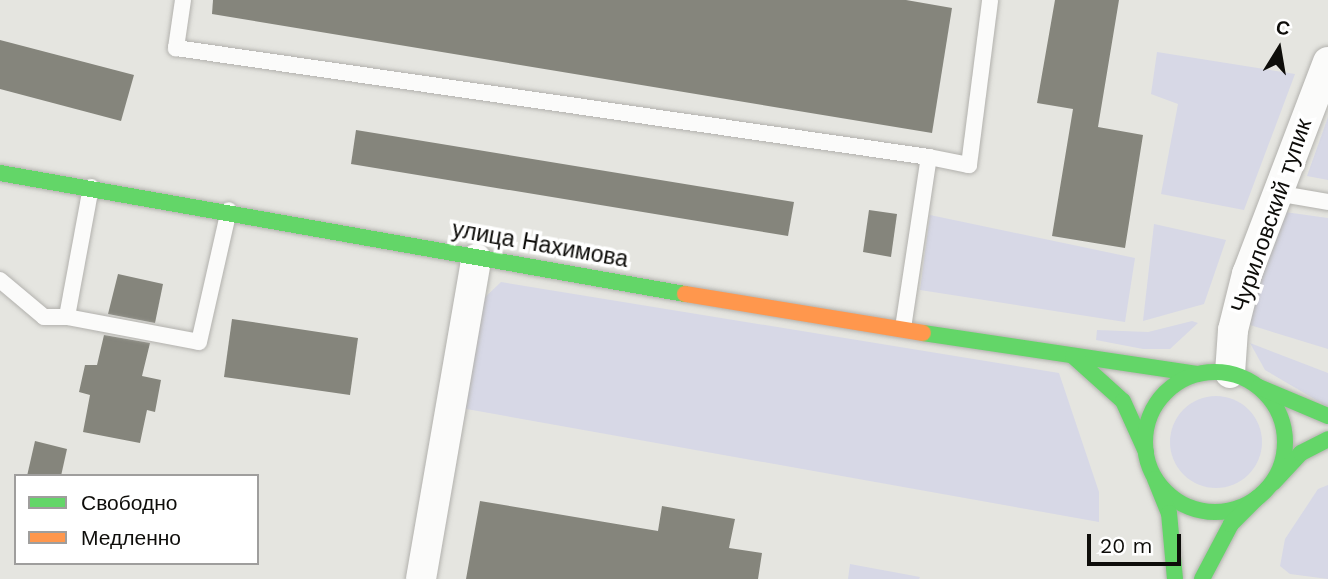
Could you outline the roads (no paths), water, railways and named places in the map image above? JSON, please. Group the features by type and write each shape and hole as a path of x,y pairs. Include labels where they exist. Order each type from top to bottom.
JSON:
{"street":[{"name":"Чуриловский тупик","path":"1230,373 1239,303 1276,193 1328,62"},
{"name":"улица Нахимова","path":"0,173 229,210 476,259 1197,374"},
{"path":"421,579 476,259"},
{"path":"1073,356 1123,401 1169,513 1175,579"},
{"path":"1146,452 1150,416 1165,393 1197,374 1230,373 1328,416"},
{"path":"1258,386 1281,416 1286,443 1272,484"},
{"path":"1202,579 1231,524 1301,453 1328,439"},
{"path":"1151,470 1167,492 1189,507 1216,512 1242,507 1257,498"}],"lane":[{"path":"183,0 176,48 929,157 969,166 990,0"},
{"path":"902,328 929,157"},
{"path":"67,317 92,187"},
{"path":"1276,193 1328,202"},
{"path":"0,280 44,317 67,317 200,342 229,210"}]}
